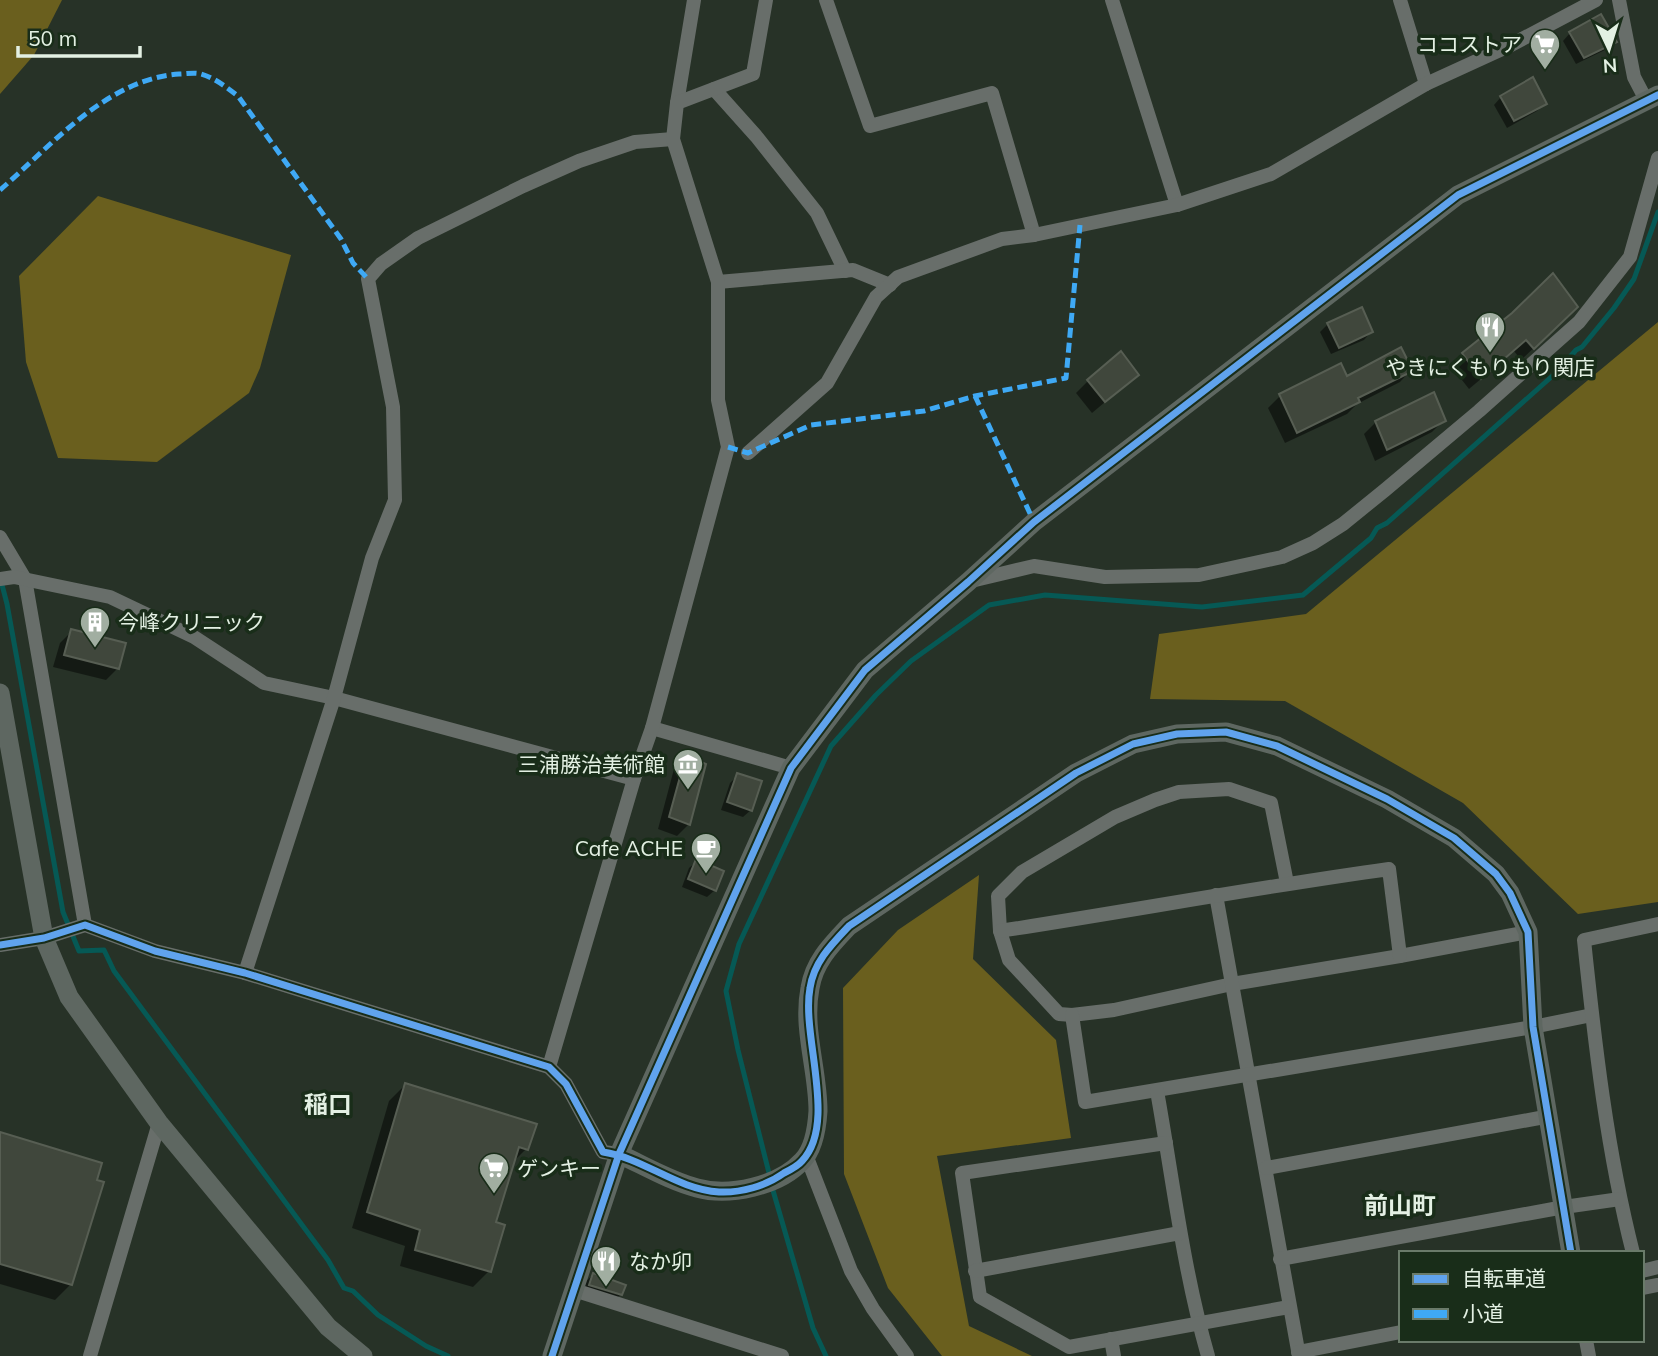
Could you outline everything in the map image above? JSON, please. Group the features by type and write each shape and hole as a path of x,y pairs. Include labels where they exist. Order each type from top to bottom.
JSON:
{"street":[{"path":"549,1067 634,779 652,728 728,447 718,400 718,282 673,139 694,0"},
{"path":"677,103 753,74 766,0"},
{"path":"826,0 870,126 992,93 1034,235"},
{"path":"1112,0 1177,205"},
{"path":"1400,0 1426,84"},
{"path":"748,453 827,383 876,297 898,277 1002,239 1034,235 1177,205 1270,174 1426,84 1508,46 1596,0"},
{"path":"552,1356 619,1154 791,768 865,670 1034,522 1458,195 1652,97 1634,77 1619,0"},
{"path":"715,89 817,213 845,271"},
{"path":"245,973 334,698 372,558 395,500 393,407 368,279 381,264 418,238 523,186 579,161 635,142 673,139"},
{"path":"968,582 1034,566 1105,577 1199,575 1282,557 1313,543 1343,524 1385,490 1580,322 1630,257 1658,158"},
{"path":"718,282 853,270 890,285"},
{"path":"0,537 13,578 85,925"},
{"path":"13,578 110,597 194,638 264,683 334,698 634,779"},
{"path":"0,693 44,938 69,997 159,1123 328,1327 363,1356"},
{"path":"652,728 791,768"},
{"path":"0,945 44,938 85,925 155,951 245,973 549,1067 566,1084 603,1152 619,1154 673,1180 699,1189 720,1192 744,1190 776,1179 804,1158 814,1139 818,1093 807,1009 810,985 822,955 849,926 1076,773 1133,744 1177,734 1226,732 1277,746 1387,799 1454,838 1496,874 1510,893 1528,932 1533,1027 1572,1251"},
{"path":"1287,883 1271,803 1229,789 1179,792 1115,817 1022,872 998,896 1000,930 1009,960 1059,1014 1072,1015 1114,1010 1232,984 1400,957 1528,932"},
{"path":"1000,930 1389,869 1400,957"},
{"path":"1216,895 1298,1354 1399,1332"},
{"path":"1633,1251 1620,1199 1592,1015 1584,940 1658,924"},
{"path":"1072,1015 1085,1102 1592,1015"},
{"path":"1157,1091 1180,1233 1198,1323 1208,1356"},
{"path":"1266,1168 1550,1116"},
{"path":"90,1356 159,1123"},
{"path":"1166,1143 961,1173 980,1297 1069,1346 1289,1307"},
{"path":"804,1158 851,1270 873,1309 907,1356"},
{"path":"1280,1259 1620,1199"},
{"path":"975,1271 1180,1233"},
{"path":"574,1290 782,1356"},
{"path":"1111,1339 1114,1356"}],"shaded area":[{"path":"0,0 62,0 34,55 0,94"},
{"path":"98,196 291,255 260,368 249,393 157,462 58,458 26,362 19,276"},
{"path":"1658,322 1658,902 1578,914 1463,803 1285,701 1150,699 1159,634 1306,614"},
{"path":"979,875 973,959 1056,1040 1071,1138 937,1156 969,1326 1032,1356 942,1356 888,1288 844,1174 843,988 898,930"}],"building":[{"path":"1601,14 1617,42 1584,58 1569,32"},
{"path":"1533,77 1547,104 1514,121 1500,96"},
{"path":"1553,273 1578,307 1534,349 1526,340 1481,379 1462,353 1512,313"},
{"path":"1362,307 1373,332 1339,348 1327,323"},
{"path":"1401,347 1413,371 1358,398 1360,402 1297,433 1279,394 1341,363 1347,376"},
{"path":"1121,351 1139,375 1105,402 1087,380"},
{"path":"1434,392 1446,421 1387,450 1375,421"},
{"name":"今峰クリニック","path":"71,629 126,643 119,669 64,655"},
{"name":"三浦勝治美術館","path":"686,755 706,764 690,825 669,817"},
{"path":"737,773 762,781 752,811 727,802"},
{"name":"Cafe ACHE","path":"696,859 724,871 716,891 688,879"},
{"path":"405,1083 537,1124 528,1150 519,1147 496,1222 505,1225 491,1272 415,1250 420,1230 367,1212"},
{"path":"0,1132 102,1163 97,1180 104,1182 72,1285 0,1264"},
{"path":"593,1273 626,1285 622,1295 589,1285"}],"waterway":[{"path":"770,1177 726,991 739,944 831,746 876,695 911,661 989,605 1045,595 1202,607 1303,595 1371,538 1377,528 1387,523 1582,347 1634,279 1658,212"},
{"path":"1,581 63,912 79,951 104,950 114,971 328,1260 344,1288 353,1291 378,1315 426,1346 448,1356"},
{"path":"772,1187 813,1328 826,1356"}],"marked path":[{"path":"0,190 82,117 104,101 153,79 179,74 201,74 216,80 238,96 341,239 353,263 368,279"},
{"path":"728,447 748,453 811,425 924,411 975,396 1066,378 1080,225"},
{"path":"975,396 1034,522"}],"cycle path":[{"path":"552,1356 619,1154 791,768 865,670 1034,522 1458,195 1658,95"},
{"path":"0,945 44,938 85,925 155,951 245,973 549,1067 566,1084 603,1152 632,1160 703,1190 744,1190 769,1182 796,1166 812,1145 817,1125 818,1102 810,1030 810,988 819,962 849,926 1076,773 1133,744 1177,734 1226,732 1277,746 1387,799 1454,838 1496,874 1510,893 1528,932 1533,1027 1571,1251"}],"place":[{"name":"ココストア","path":"1545,71"},
{"name":"やきにくもりもり関店","path":"1490,354"},
{"name":"今峰クリニック","path":"95,649"},
{"name":"三浦勝治美術館","path":"688,791"},
{"name":"Cafe ACHE","path":"706,875"},
{"name":"ゲンキー","path":"494,1195"},
{"name":"なか卯","path":"606,1288"}],"district":[{"name":"稲口","path":"328,1104"},
{"name":"前山町","path":"1400,1205"}]}
